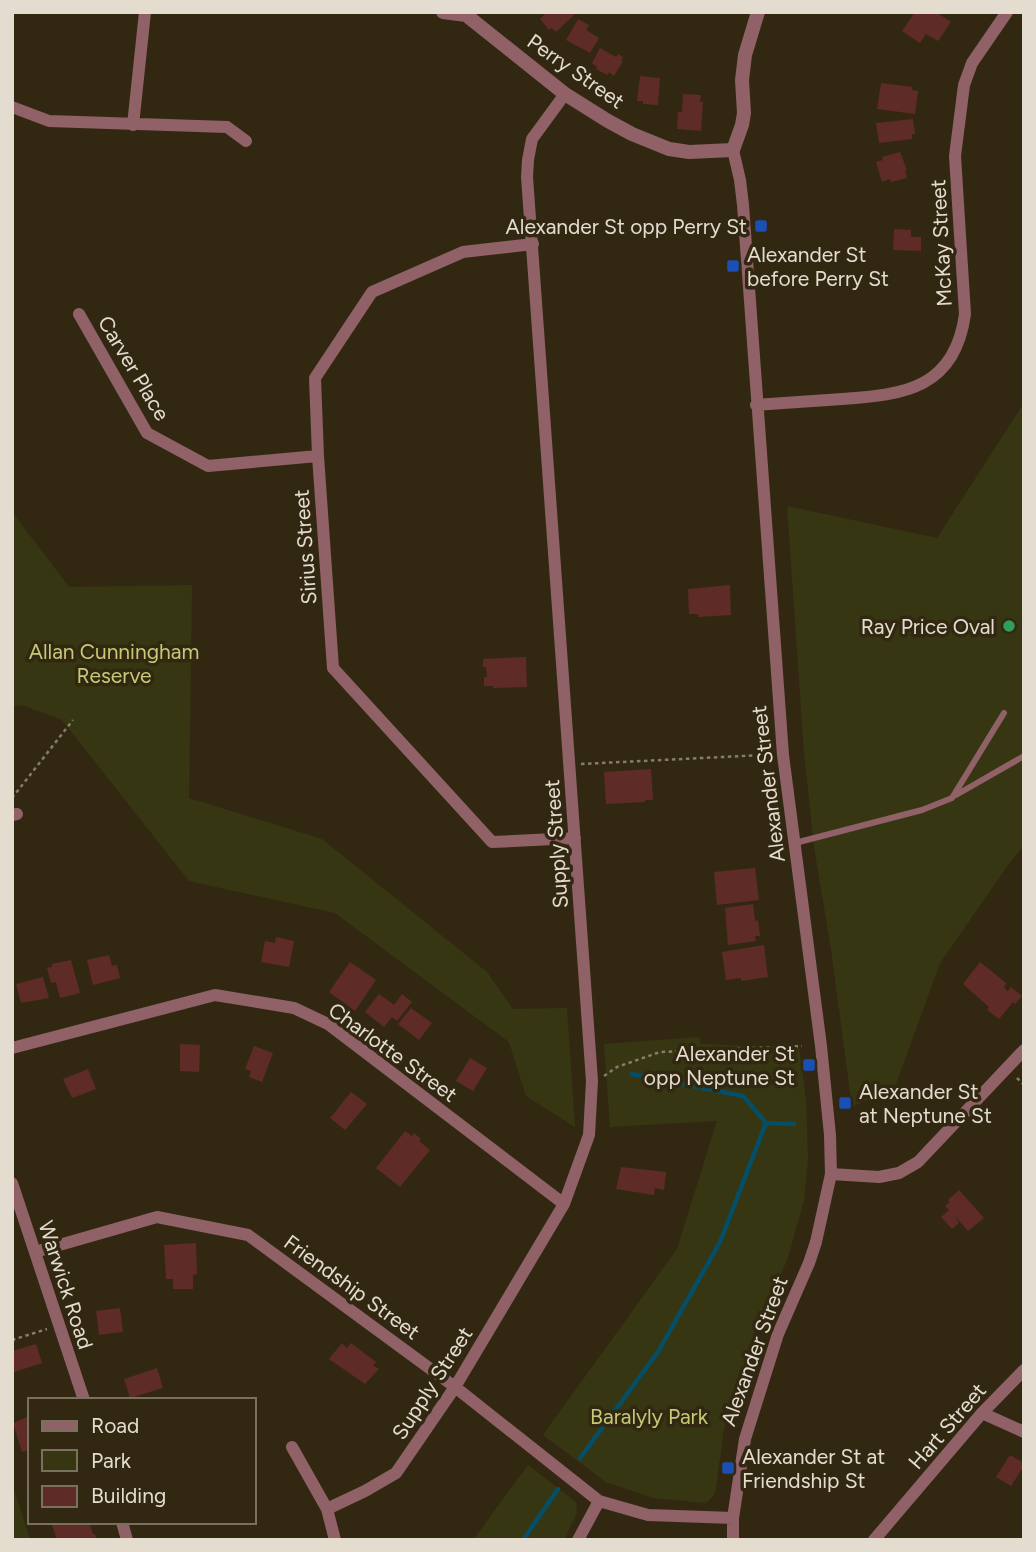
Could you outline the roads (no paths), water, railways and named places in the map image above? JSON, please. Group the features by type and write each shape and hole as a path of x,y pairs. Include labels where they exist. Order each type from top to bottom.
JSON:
{"street":[{"path":"133,125 145,12"},
{"name":"Perry Street","path":"443,12 466,15 565,94 632,134 669,149 699,153 733,150"},
{"name":"Alexander Street","path":"733,1540 733,1518 745,1439 778,1334 816,1242 831,1174 821,1046 783,755 743,205 733,150 744,113 742,69 758,12"},
{"name":"McKay Street","path":"756,405 872,397 903,392 930,378 952,355 963,329 965,314 955,156 964,85 972,63 1007,12"},
{"name":"Supply Street","path":"327,1509 396,1473 455,1387 564,1204 589,1135 592,1083 527,177 532,139 565,94"},
{"path":"12,107 49,121 227,127 246,141"},
{"name":"Sirius Street","path":"533,244 463,252 372,292 315,378 332,668 492,842 575,838"},
{"name":"Carver Place","path":"79,314 147,433 208,466 318,456"},
{"name":"Charlotte Street","path":"12,1048 215,995 294,1009 328,1024 564,1204"},
{"path":"831,1174 880,1177 899,1173 918,1162 1024,1050"},
{"name":"Warwick Road","path":"12,1183 82,1398"},
{"name":"Friendship Street","path":"35,1252 157,1217 248,1234 455,1387 600,1501 648,1515 733,1518"},
{"name":"Hart Street","path":"873,1540 982,1413 1024,1370"},
{"path":"982,1413 1024,1432"},
{"path":"292,1447 327,1509 335,1540"},
{"path":"578,1540 600,1501"}],"lane":[{"path":"952,798 1004,713"},
{"path":"795,843 922,810 952,798 1024,756"}],"waterway":[{"path":"632,1074 743,1096 766,1123"},
{"path":"580,1458 658,1352 720,1242 766,1123 794,1124"},
{"path":"523,1540 558,1489"}],"place":[{"name":"Alexander St opp Perry St","path":"761,226"},
{"name":"Alexander St before Perry St","path":"733,266"},
{"name":"Ray Price Oval","path":"1009,626"},
{"name":"Alexander St opp Neptune St","path":"809,1065"},
{"name":"Alexander St at Neptune St","path":"845,1103"},
{"name":"Alexander St at Friendship St","path":"728,1468"}],"park label":[{"name":"Allan Cunningham Reserve","path":"114,663"},
{"name":"Baralyly Park","path":"649,1416"}]}
